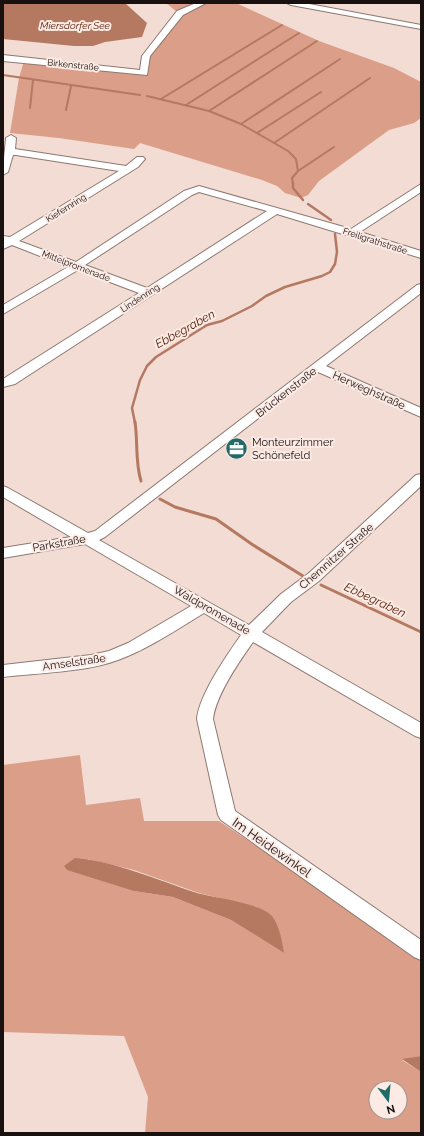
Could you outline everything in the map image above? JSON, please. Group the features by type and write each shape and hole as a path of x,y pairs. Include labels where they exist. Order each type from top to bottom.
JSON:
{"street":[{"name":"Birkenstraße","path":"3,58 144,73 146,56 180,13 202,3"},
{"path":"293,3 421,26"},
{"path":"11,138 10,151 12,152"},
{"path":"12,152 83,161 128,169"},
{"path":"3,172 10,153 12,152"},
{"name":"Kiefernring","path":"6,242 135,165 140,159"},
{"path":"352,233 421,187"},
{"path":"3,310 77,266 193,190 206,190 276,210"},
{"name":"Freiligrathstraße","path":"276,210 421,256"},
{"name":"Lindenring","path":"3,383 11,381 276,210"},
{"name":"Mittelpromenade","path":"6,242 77,266 148,293"},
{"name":"Brückenstraße","path":"150,496 421,287"},
{"name":"Herweghstraße","path":"317,367 421,413"},
{"name":"Chemnitzer Straße","path":"251,633 286,598 314,577 421,478"},
{"name":"Waldpromenade","path":"3,491 421,731"},
{"name":"Parkstraße","path":"3,553 88,539 100,534 150,496"},
{"name":"Amselstraße","path":"3,671 91,661 112,656 134,647 204,606"},
{"name":"Im Heidewinkel","path":"251,633 230,663 206,710 205,718 227,815 421,951"}],"shaded area":[{"path":"166,3 236,3 319,41 394,68 421,82 421,118 414,123 389,130 319,181 308,195 301,198 285,193 277,186 262,180 140,143 134,149 59,138 10,133 19,78 24,61 144,74 146,61 177,12"},
{"path":"80,755 86,805 140,798 144,821 219,821 421,956 421,1056 402,1060 421,1072 421,1133 145,1133 148,1097 124,1036 3,1032 3,765","holes":["87,859 134,870 199,893 257,907 284,953 231,920 173,897 134,891"]}],"water":[{"name":"Miersdorfer See","path":"3,3 125,3 147,23 142,37 105,42 93,46 74,46 3,39"},
{"path":"75,858 122,867 197,893 248,904 266,911 275,920 284,953 231,920 173,897 134,891 67,870 64,866"},
{"path":"421,1056 421,1072 402,1059"}],"waterway":[{"path":"161,99 282,25"},
{"path":"186,105 299,33"},
{"path":"209,111 317,41"},
{"path":"241,124 340,59"},
{"name":"Ebbegraben","path":"3,75 140,95"},
{"path":"274,143 370,78"},
{"path":"30,108 33,80"},
{"path":"66,110 71,86"},
{"path":"257,133 321,92"},
{"name":"Ebbegraben","path":"147,96 209,111"},
{"name":"Ebbegraben","path":"209,111 241,124"},
{"name":"Ebbegraben","path":"241,124 274,143"},
{"name":"Ebbegraben","path":"274,143 288,151 296,159 298,171"},
{"path":"298,171 334,147"},
{"name":"Ebbegraben","path":"293,184 292,178 298,171"},
{"name":"Ebbegraben","path":"293,184 293,188 303,200"},
{"name":"Ebbegraben","path":"308,204 331,220"},
{"name":"Ebbegraben","path":"135,423 132,408 140,380 147,366 156,357 207,325 222,321 252,306 266,296 285,287 322,276 330,272 335,264 337,252 335,234"},
{"name":"Ebbegraben","path":"135,422 138,467 141,481"},
{"name":"Ebbegraben","path":"160,499 175,507 216,519 253,545 303,576"},
{"name":"Ebbegraben","path":"321,585 421,632"}],"place":[{"name":"Monteurzimmer Schönefeld","path":"236,448"}]}
